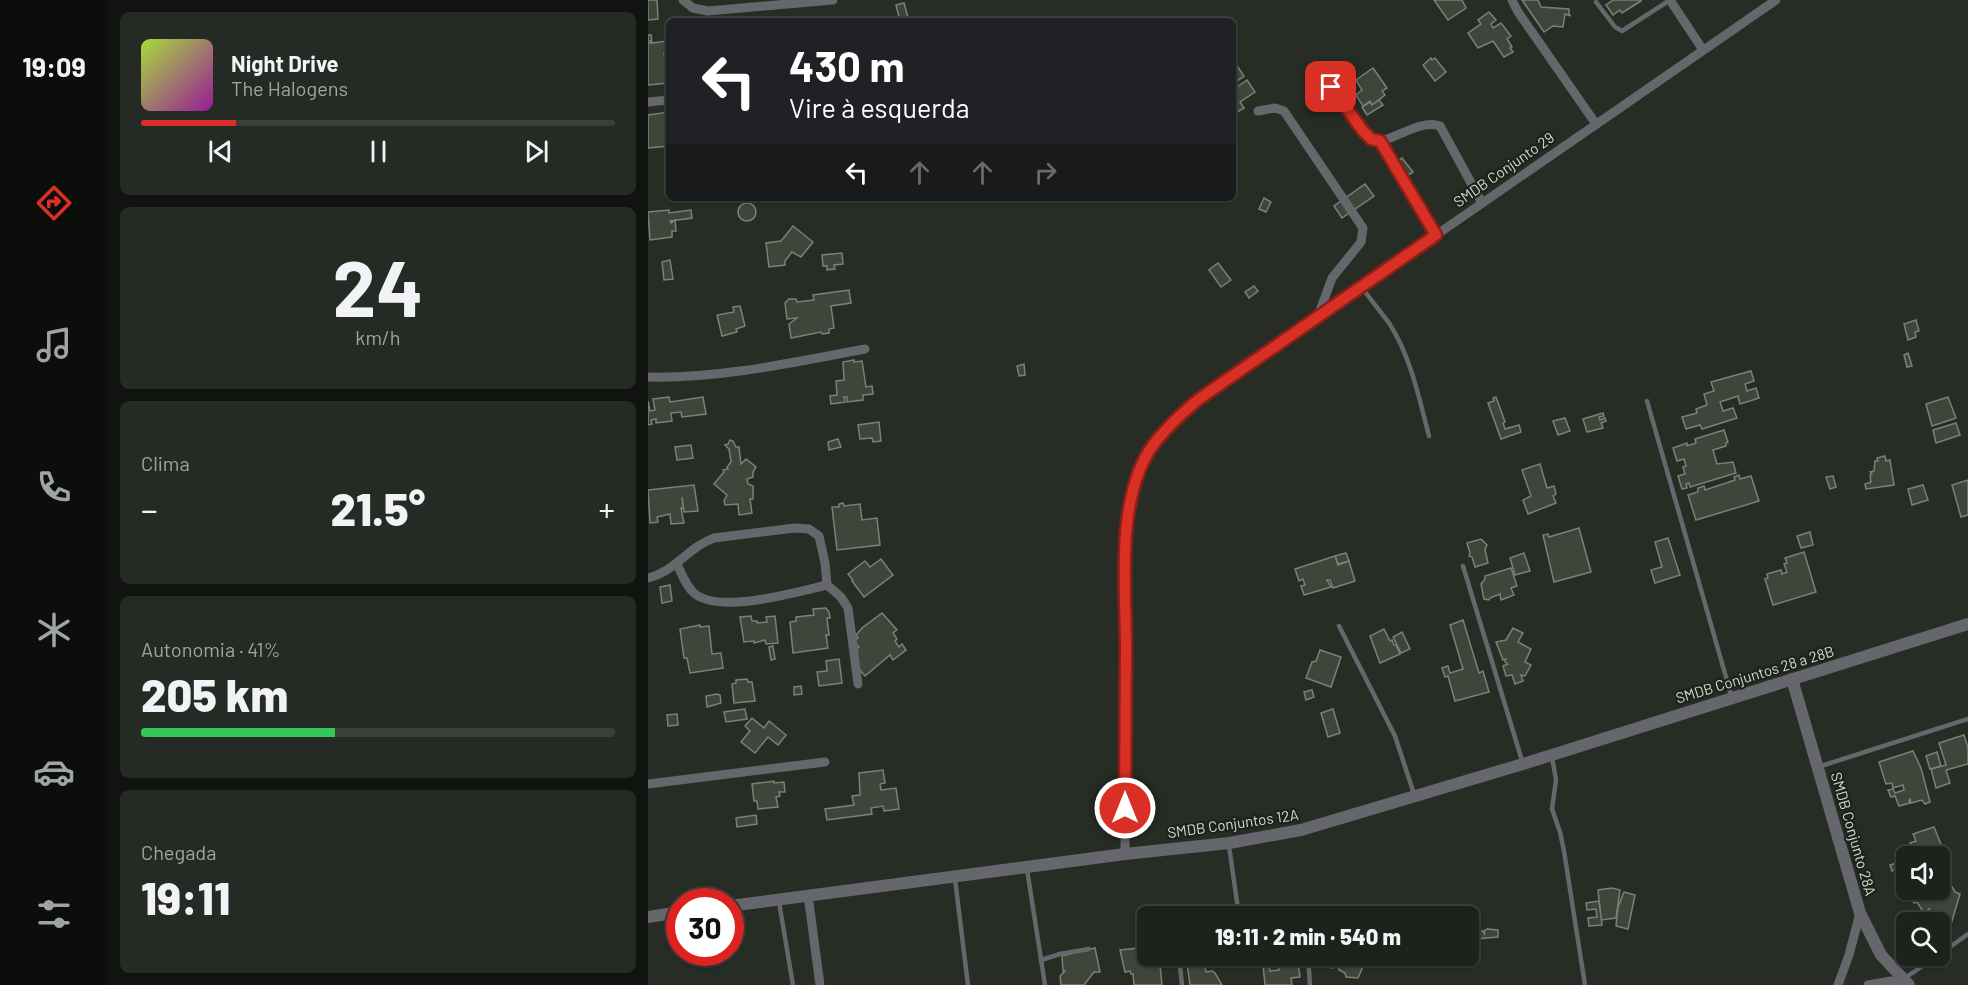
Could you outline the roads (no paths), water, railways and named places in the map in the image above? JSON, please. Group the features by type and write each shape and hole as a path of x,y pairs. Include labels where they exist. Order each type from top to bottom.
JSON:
{"street":[{"path":"683,0 693,8 708,11 833,0"},
{"path":"1512,0 1596,124"},
{"path":"1670,0 1704,50"},
{"name":"SMDB Conjunto 29","path":"1125,854 1126,556 1129,512 1136,481 1149,452 1174,421 1199,399 1776,0"},
{"path":"1331,87 1371,139 1380,141 1431,123 1440,126 1482,203"},
{"path":"648,102 666,100"},
{"path":"1258,111 1275,108 1284,111 1363,228 1361,242 1332,278 1318,316"},
{"path":"1380,141 1436,235"},
{"path":"648,377 672,378 772,366 865,349"},
{"path":"648,578 677,564 690,551 714,538 809,529 819,536 828,585 848,608 858,684"},
{"path":"677,564 686,584 695,594 718,602 735,602 828,585"},
{"name":"SMDB Conjuntos 28 a 28B","path":"1552,754 1968,624"},
{"name":"SMDB Conjunto 28A","path":"1792,679 1860,913 1881,955 1905,983"},
{"name":"SMDB Conjuntos 12A","path":"744,904 1125,854 1228,843 1301,830 1552,754"},
{"path":"648,784 825,762"},
{"path":"808,895 820,985"},
{"path":"1838,985 1850,955 1860,913"},
{"path":"648,917 666,914"},
{"path":"1868,985 1891,981 1905,983"}],"lane":[{"path":"1596,2 1615,27 1622,31 1670,0"},
{"path":"1361,286 1390,324 1404,353 1429,436"},
{"path":"1647,401 1731,698"},
{"path":"1463,566 1523,764"},
{"path":"1339,626 1395,736 1414,797"},
{"path":"1818,766 1968,719"},
{"path":"1552,754 1556,780 1552,809 1562,842 1585,985"},
{"path":"1228,843 1237,906"},
{"path":"1027,868 1045,985"},
{"path":"954,876 968,985"},
{"path":"779,899 793,985"},
{"path":"1950,947 1968,934"},
{"path":"1041,960 1089,949"},
{"path":"1180,966 1182,985"},
{"path":"1309,966 1310,985"},
{"path":"1905,983 1925,966"}]}
